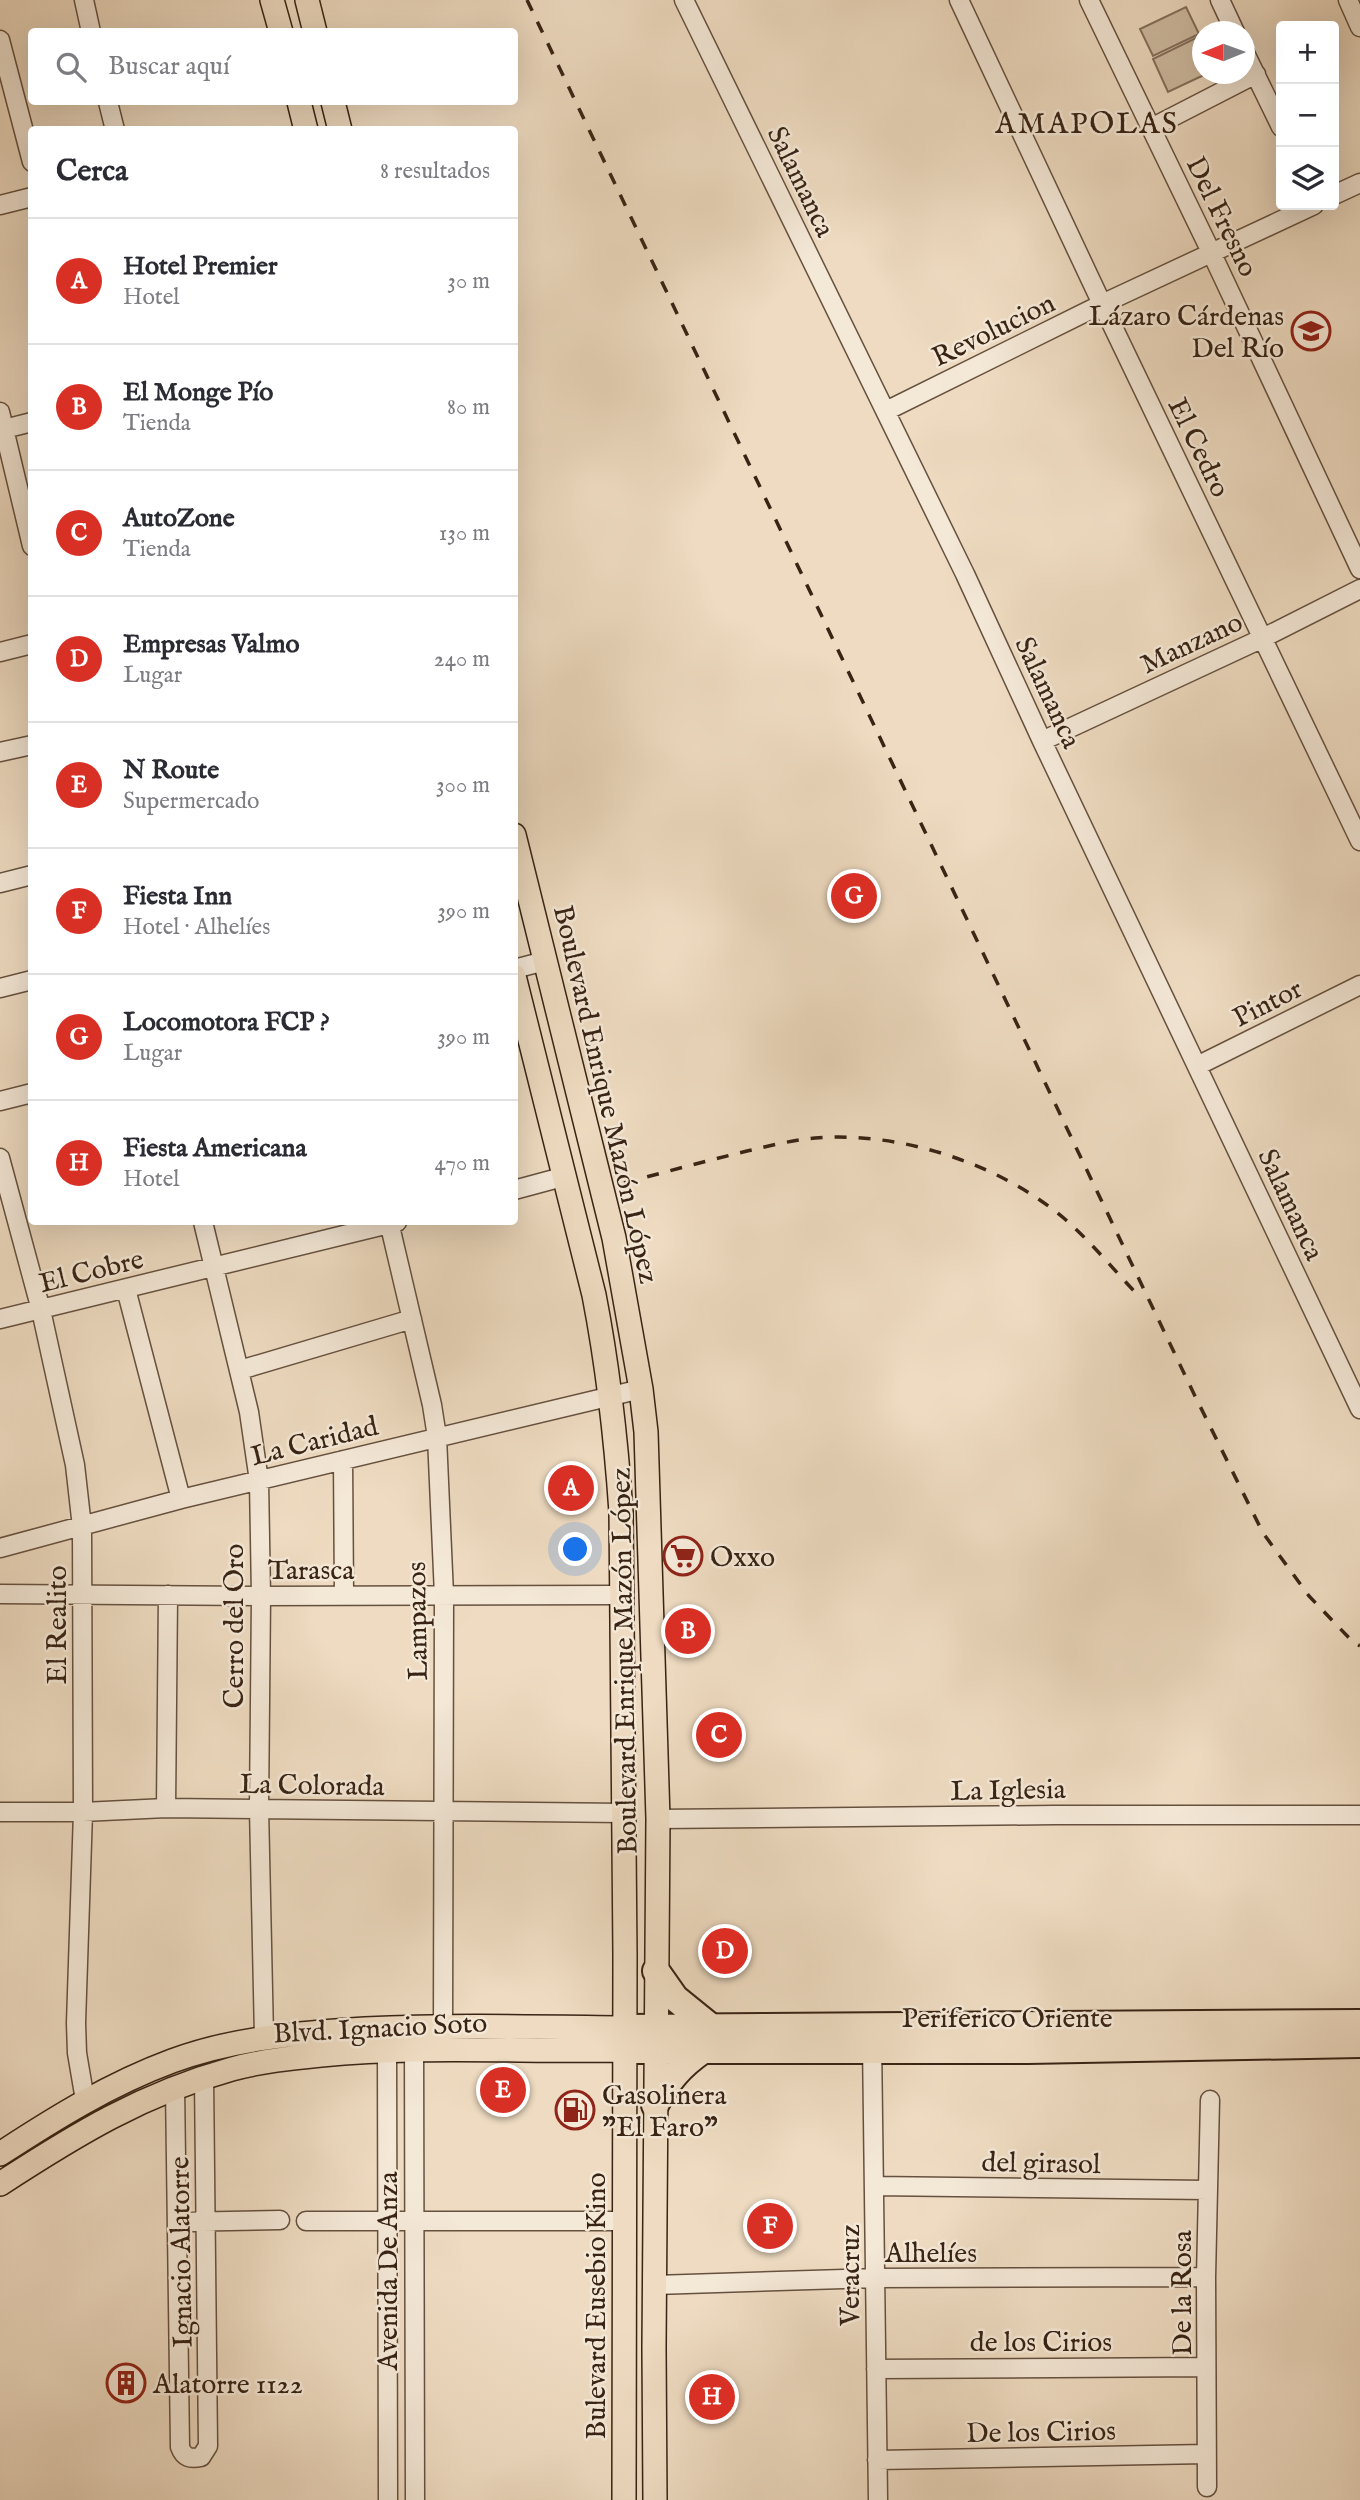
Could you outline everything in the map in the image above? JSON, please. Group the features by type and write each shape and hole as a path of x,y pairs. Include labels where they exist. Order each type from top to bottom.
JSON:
{"highway":[{"path":"655,2105 673,2074 707,2039 656,1971"},
{"name":"Periferico Oriente","path":"624,2039 872,2038 1360,2023"},
{"name":"Periferico Oriente","path":"872,2038 1028,2050 1360,2044"}],"main road":[{"path":"272,0 280,28"},
{"path":"307,0 314,28"},
{"path":"300,105 305,126"},
{"path":"334,105 339,126"},
{"name":"Boulevard Enrique Mazón López","path":"518,851 604,1189 641,1389 650,1493 658,1819 655,2500"},
{"name":"Boulevard Enrique Mazón López","path":"518,991 594,1295 616,1442 621,1512 624,2039"},
{"path":"414,2045 440,2040 443,2026"},
{"name":"Blvd. Ignacio Soto","path":"0,2154 85,2100 173,2061 264,2037 443,2026 624,2039"},
{"path":"175,2087 177,2081 192,2067 253,2050 260,2045 264,2037"},
{"name":"Blvd. Ignacio Soto","path":"0,2184 116,2113 175,2087 259,2063 387,2051 414,2045 624,2039"},
{"name":"Bulevard Eusebio Kino","path":"624,2039 624,2500"}],"street":[{"path":"84,0 90,28"},
{"name":"Salamanca","path":"684,0 886,411 1197,1066 1355,1385 1360,1409"},
{"name":"El Cedro","path":"959,0 1360,841"},
{"name":"Del Fresno","path":"1089,0 1360,569"},
{"path":"1220,0 1230,21"},
{"path":"1348,0 1360,27"},
{"path":"0,40 28,147"},
{"path":"1151,128 1256,74 1276,116"},
{"path":"109,105 114,126"},
{"path":"1339,193 1360,183"},
{"path":"0,205 28,198"},
{"name":"Revolucion","path":"886,411 1102,304 1304,210"},
{"path":"28,422 1,424 28,530"},
{"name":"Manzano","path":"1042,741 1264,638 1360,589"},
{"path":"0,652 28,645"},
{"path":"0,752 28,746"},
{"path":"0,883 28,876"},
{"path":"518,968 545,961"},
{"path":"0,988 28,980"},
{"name":"Pintor","path":"1197,1066 1360,985"},
{"path":"0,1101 28,1094"},
{"name":"El Realito","path":"0,1158 7,1217 41,1310 75,1465 82,1527 83,1812 76,2023 77,2053 85,2100"},
{"path":"518,1189 566,1176"},
{"name":"Cerro del Oro","path":"204,1225 240,1370 259,1481 259,1808 264,2037"},
{"name":"El Cobre","path":"0,1319 380,1225"},
{"name":"Lampazos","path":"393,1225 437,1437 444,1595 443,2026"},
{"path":"126,1289 181,1499"},
{"path":"240,1370 412,1320"},
{"name":"La Caridad","path":"1,1543 82,1527 181,1499 641,1389"},
{"path":"343,1460 344,1596"},
{"name":"Tarasca","path":"0,1594 622,1595"},
{"path":"166,1808 168,1595"},
{"name":"La Colorada","path":"0,1812 259,1808 443,1813 624,1813"},
{"name":"La Iglesia","path":"658,1819 1360,1815"},
{"name":"Veracruz","path":"872,2038 878,2500"},
{"name":"Avenida De Anza","path":"414,2045 415,2500"},
{"name":"Avenida De Anza","path":"387,2051 388,2500"},
{"name":"Ignacio Alatorre","path":"175,2087 180,2447 187,2457 194,2458 201,2457 208,2446 204,2078"},
{"name":"De la Rosa","path":"1208,2487 1206,2277 1210,2100"},
{"path":"386,2141 413,2141"},
{"name":"del girasol","path":"874,2186 1208,2190"},
{"path":"177,2222 280,2220"},
{"path":"306,2221 625,2221"},
{"name":"Alhelíes","path":"655,2285 876,2278 1206,2277"},
{"path":"177,2290 206,2289"},
{"name":"de los Cirios","path":"876,2369 1206,2367"},
{"name":"De los Cirios","path":"877,2460 1206,2454"}],"shaded area":[{"path":"1186,7 1193,21 1192,37 1153,56 1140,29"},
{"path":"1192,40 1192,81 1168,92 1153,59"}],"railway":[{"path":"527,0 1263,1533 1309,1596 1360,1646"},
{"path":"624,1183 747,1151 806,1139 848,1137 915,1146 981,1168 1040,1200 1075,1228 1136,1293"}],"place":[{"name":"Lázaro Cárdenas Del Río","path":"1311,331"},
{"name":"Locomotora FCP ?","path":"854,896"},
{"name":"Hotel Premier","path":"571,1488"},
{"name":"Oxxo","path":"683,1556"},
{"name":"El Monge Pío","path":"688,1631"},
{"name":"AutoZone","path":"719,1735"},
{"name":"Empresas Valmo","path":"725,1951"},
{"name":"N Route","path":"503,2090"},
{"name":"Gasolinera \"El Faro\"","path":"575,2110"},
{"name":"Fiesta Inn","path":"770,2226"},
{"name":"Alatorre 1122","path":"126,2383"},
{"name":"Fiesta Americana","path":"712,2397"}],"district":[{"name":"AMAPOLAS","path":"1087,123"}]}
